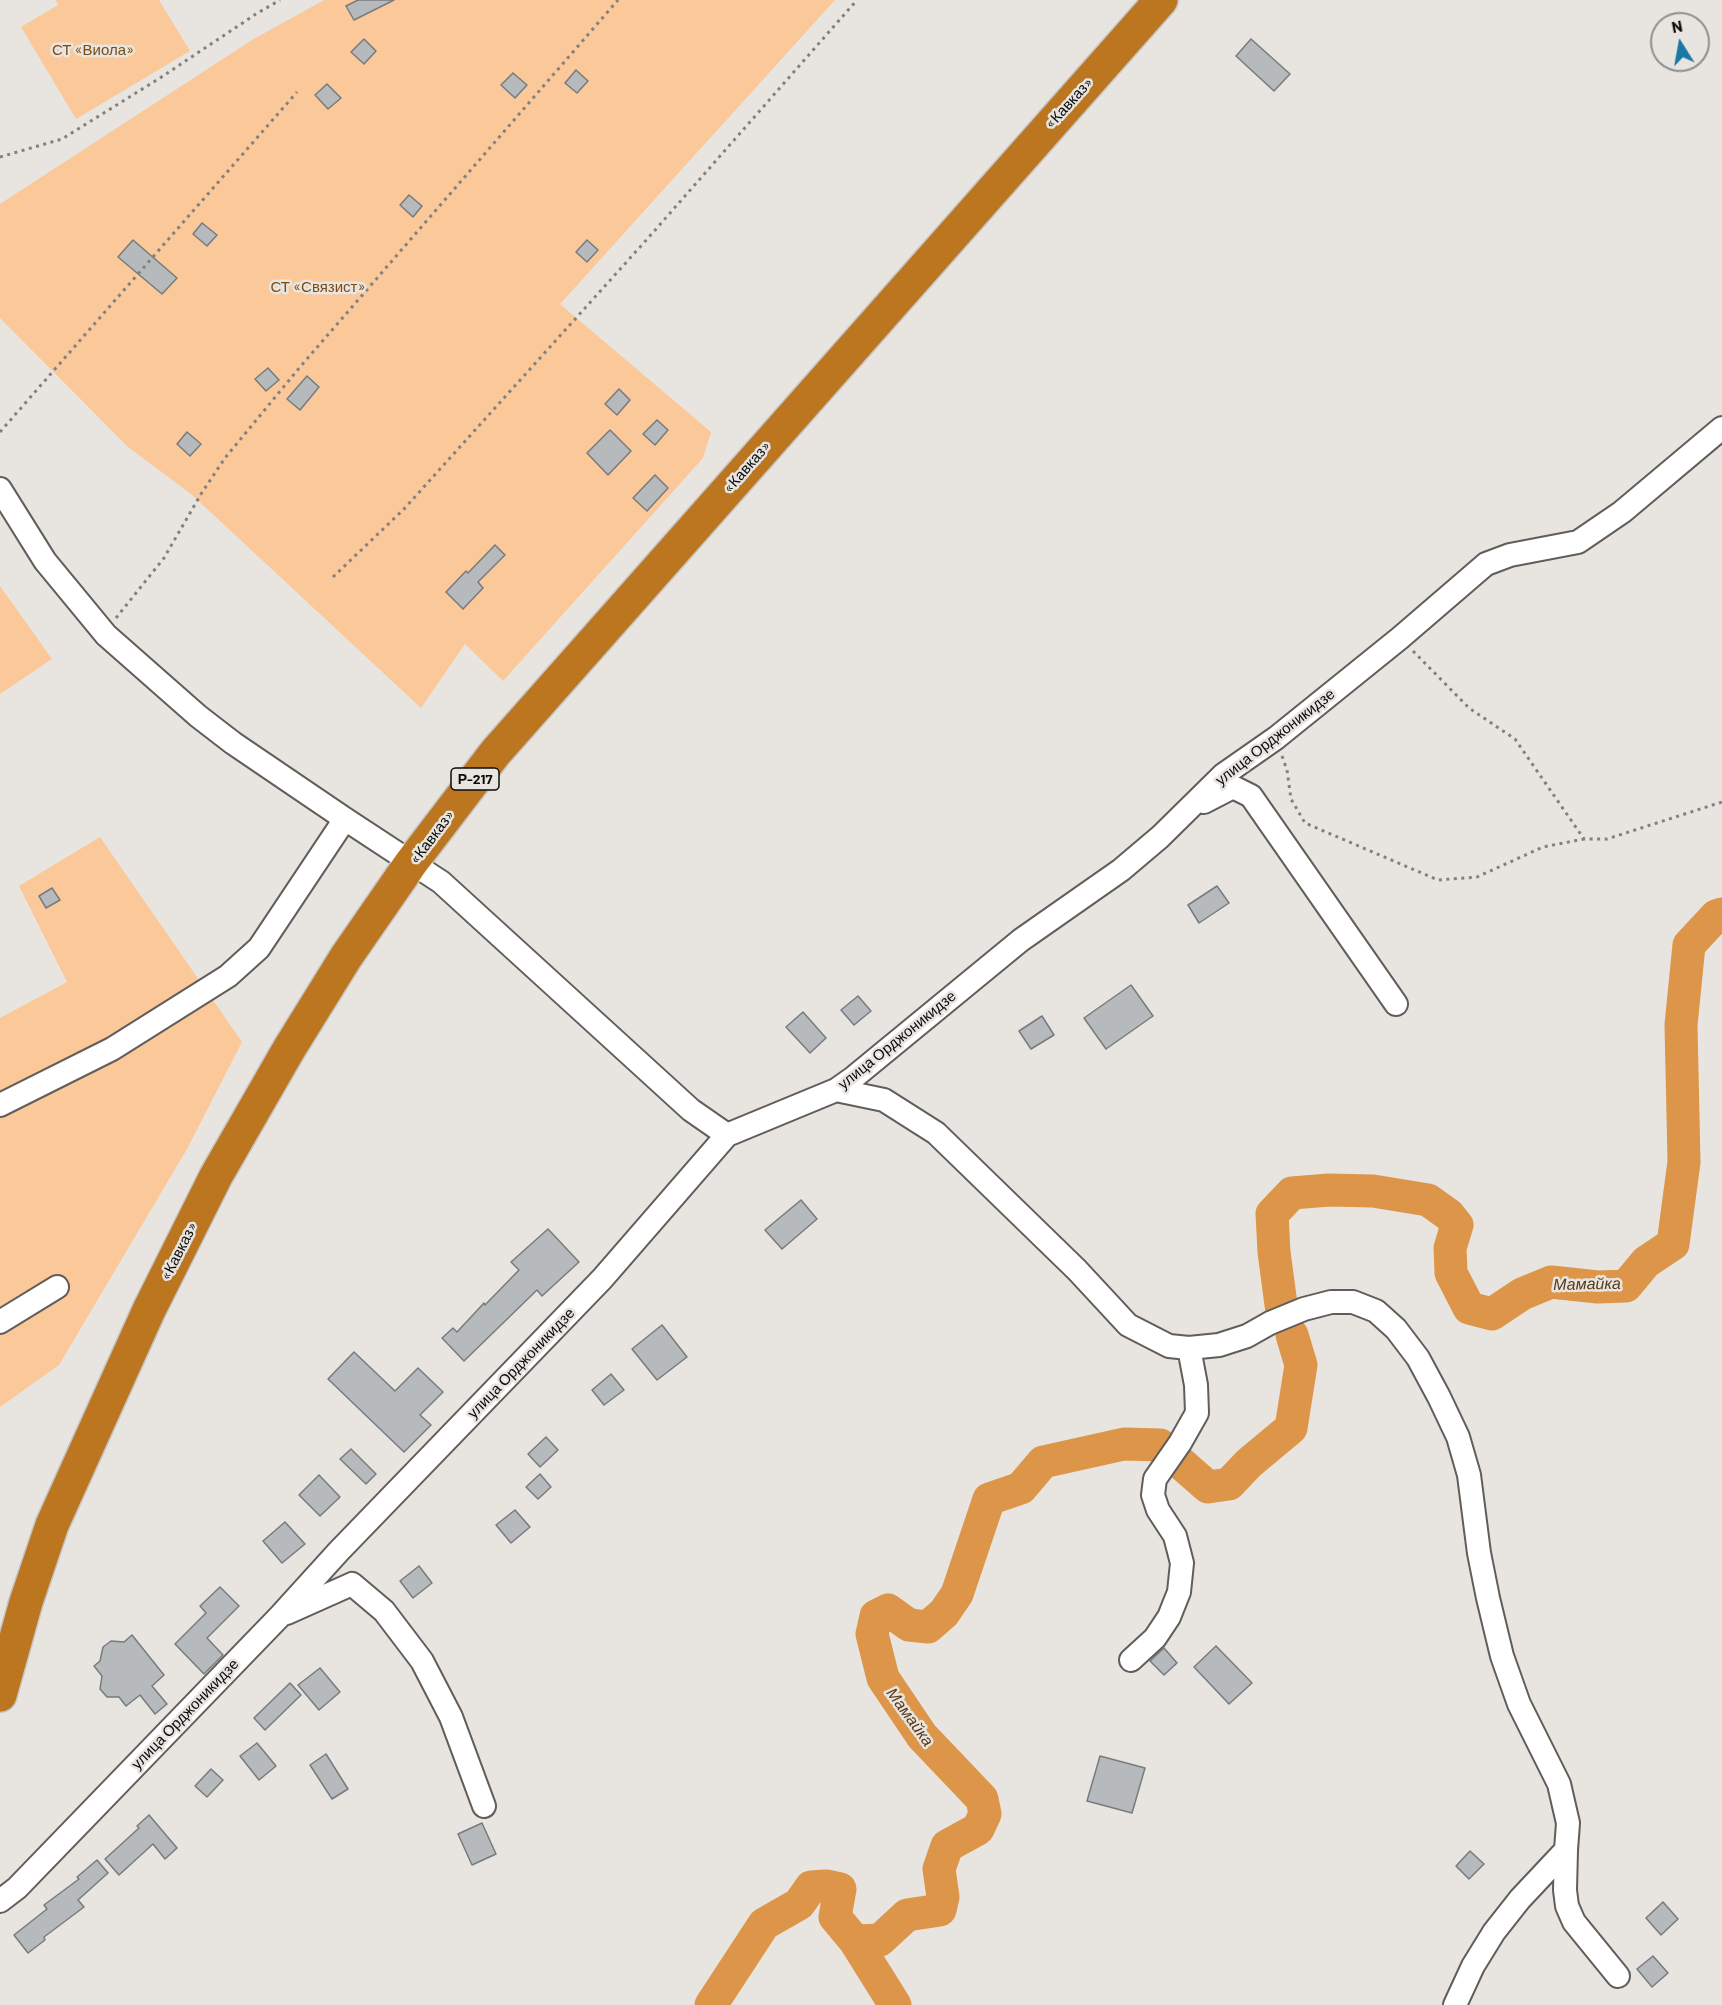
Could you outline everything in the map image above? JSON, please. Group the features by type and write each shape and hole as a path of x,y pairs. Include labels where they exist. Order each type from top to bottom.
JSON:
{"highway":[{"name":"«Кавказ»","path":"0,1695 26,1602 52,1525 149,1310 216,1176 289,1049 346,957 411,863 495,753 1161,0"}],"street":[{"name":"улица Орджоникидзе","path":"0,1901 17,1888 602,1279 728,1135 836,1090 853,1078 1021,940 1121,870 1160,837 1223,775 1276,738 1400,638 1486,564 1510,555 1578,542 1622,512 1722,428"},
{"path":"0,489 45,561 106,635 198,716 233,743 441,882 691,1110 728,1135"},
{"path":"1187,811 1233,788 1251,796 1396,1004"},
{"path":"0,1105 112,1049 228,976 259,948 345,819"},
{"path":"836,1090 884,1100 936,1133 1077,1270 1128,1325 1169,1346 1189,1348 1219,1345 1238,1339 1304,1309 1331,1302 1353,1302 1376,1311 1396,1329 1418,1358 1458,1437 1469,1475 1479,1553 1502,1656 1519,1704 1559,1784 1568,1823 1565,1890 1567,1906 1574,1922 1618,1976"},
{"path":"0,1322 57,1287"},
{"path":"1131,1660 1155,1638 1168,1617 1179,1592 1182,1563 1175,1536 1158,1510 1153,1495 1155,1479 1197,1413 1196,1385 1189,1348"},
{"path":"339,1551 352,1584 384,1611 422,1661 451,1717 484,1806"},
{"path":"280,1616 352,1584"},
{"path":"1455,2005 1473,1966 1494,1932 1520,1899 1566,1850"}],"path":[{"path":"0,157 62,139 280,0"},
{"path":"106,635 126,604 164,558 225,458 300,367 618,0"},
{"path":"333,577 404,509 649,237 857,0"},
{"path":"0,432 297,92"},
{"path":"1400,638 1469,708 1515,739 1584,839"},
{"path":"1276,738 1287,770 1291,799 1305,823 1438,880 1478,877 1543,847 1584,839 1607,839 1722,802"}],"green space":[{"name":"СТ «Виола»","path":"56,0 159,0 190,51 76,119 21,27 58,5"},
{"name":"СТ «Связист»","path":"324,0 835,0 560,304 711,432 703,458 503,681 465,644 421,708 191,494 128,447 0,318 0,204 252,40"},
{"path":"0,586 52,659 0,694"},
{"path":"100,837 242,1042 187,1149 59,1365 0,1407 0,1018 67,982 19,886"}],"building":[{"path":"358,0 394,0 354,20 346,6"},
{"path":"364,39 376,51 364,64 351,52"},
{"path":"1251,39 1290,74 1274,91 1236,56"},
{"path":"576,70 588,81 577,93 565,83"},
{"path":"513,73 527,85 515,98 501,85"},
{"path":"327,84 341,98 328,109 315,95"},
{"path":"409,195 422,206 413,217 400,205"},
{"path":"202,223 217,235 207,246 193,234"},
{"path":"133,240 177,278 162,294 118,257"},
{"path":"587,240 598,250 587,262 576,252"},
{"path":"268,368 279,380 266,391 255,379"},
{"path":"307,376 319,387 300,410 287,399"},
{"path":"619,389 630,400 617,415 605,404"},
{"path":"657,420 668,430 655,445 643,434"},
{"path":"610,430 631,451 608,475 587,453"},
{"path":"187,432 201,444 190,456 177,444"},
{"path":"655,475 668,488 647,511 633,498"},
{"path":"495,545 505,555 478,582 483,588 463,609 446,592"},
{"path":"1217,886 1229,903 1199,923 1188,905"},
{"path":"52,888 60,900 46,908 39,896"},
{"path":"1131,985 1153,1016 1106,1049 1084,1018"},
{"path":"858,996 871,1011 854,1025 841,1010"},
{"path":"803,1012 826,1038 810,1053 786,1027"},
{"path":"1042,1016 1054,1035 1031,1049 1019,1031"},
{"path":"801,1200 817,1219 782,1249 765,1230"},
{"path":"548,1229 579,1262 542,1296 537,1290 464,1361 442,1338 453,1328 457,1332 484,1303 485,1305 519,1270 511,1262"},
{"path":"662,1325 687,1357 657,1380 632,1349"},
{"path":"354,1352 395,1391 418,1368 443,1392 420,1415 431,1425 404,1452 328,1379"},
{"path":"611,1374 624,1390 604,1405 592,1390"},
{"path":"546,1437 558,1450 540,1467 528,1454"},
{"path":"351,1449 376,1474 366,1484 340,1459"},
{"path":"540,1474 551,1487 538,1499 526,1487"},
{"path":"319,1475 340,1497 320,1516 299,1495"},
{"path":"515,1510 530,1527 511,1543 496,1525"},
{"path":"285,1522 305,1544 282,1563 263,1541"},
{"path":"419,1566 432,1583 413,1598 400,1581"},
{"path":"220,1587 239,1606 207,1638 223,1655 204,1674 175,1644 206,1613 200,1606"},
{"path":"132,1635 164,1675 152,1686 167,1704 155,1714 140,1695 126,1706 119,1697 107,1697 100,1689 102,1676 94,1666 100,1661 103,1647 111,1641 124,1642"},
{"path":"1216,1646 1252,1683 1229,1704 1194,1667"},
{"path":"1164,1648 1177,1663 1164,1675 1150,1661"},
{"path":"320,1668 340,1692 319,1710 298,1685"},
{"path":"290,1683 301,1695 265,1730 254,1718"},
{"path":"257,1743 276,1766 259,1780 240,1756"},
{"path":"326,1754 348,1789 332,1799 310,1765"},
{"path":"1100,1756 1145,1768 1132,1813 1087,1801"},
{"path":"211,1769 223,1780 207,1797 195,1786"},
{"path":"149,1815 177,1848 165,1859 153,1844 119,1875 105,1859 139,1828 137,1826"},
{"path":"482,1823 496,1854 472,1865 458,1834"},
{"path":"1470,1851 1484,1864 1469,1879 1456,1866"},
{"path":"97,1860 108,1873 78,1900 84,1907 44,1937 45,1940 28,1953 14,1935 47,1909 44,1905 79,1879 77,1877"},
{"path":"1663,1902 1678,1919 1661,1935 1646,1918"},
{"path":"1653,1956 1668,1973 1652,1987 1637,1969"}],"waterway":[{"name":"Мамайка","path":"1282,1312 1274,1252 1272,1214 1292,1193 1329,1190 1373,1191 1428,1200 1449,1215 1457,1225 1450,1248 1451,1273 1469,1308 1492,1314 1522,1294 1551,1282 1598,1287 1626,1286 1646,1262 1673,1244 1684,1162 1681,1025 1689,945 1716,916 1722,914"},
{"name":"Мамайка","path":"711,2005 764,1924 799,1904 811,1887 826,1886 840,1889 835,1917 855,1941 880,1940 907,1915 940,1910 943,1897 939,1869 947,1846 978,1829 985,1814 982,1799 922,1736 883,1678 872,1634 876,1616 888,1610 909,1625 928,1627 944,1613 957,1594 989,1499 1021,1488 1043,1462 1124,1444 1160,1445 1208,1487 1229,1484 1249,1463 1291,1428 1301,1365 1292,1335"},
{"path":"855,1941 895,2005"}]}
